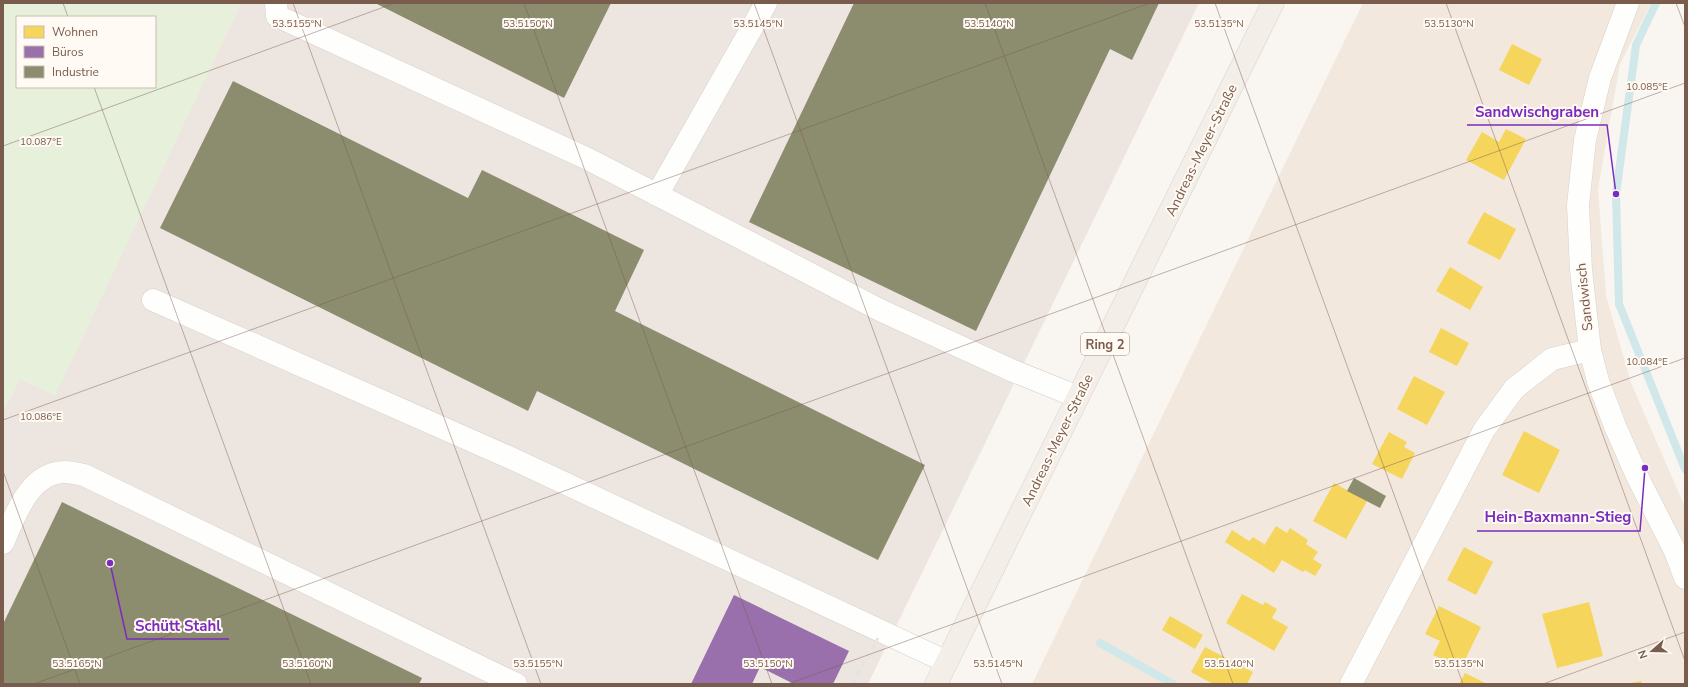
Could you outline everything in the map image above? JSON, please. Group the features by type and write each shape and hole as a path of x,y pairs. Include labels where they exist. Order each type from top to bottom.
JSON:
{"main road":[{"name":"Andreas-Meyer-Straße","path":"936,684 1273,3"}],"street":[{"path":"276,3 277,16 588,159 882,311 1011,370 1078,398"},
{"path":"657,195 766,3"},
{"name":"Sandwisch","path":"1628,3 1600,78 1585,140 1578,205 1581,270 1590,350 1598,381 1615,426 1637,476 1680,550 1685,578"},
{"path":"153,300 512,459 947,662"},
{"path":"1351,684 1488,424 1514,389 1552,359 1590,350"},
{"path":"3,543 25,497 37,483 49,476 65,472 84,475 516,684"}],"shaded area":[{"path":"241,3 1199,3 868,684 3,684 3,412 20,379 55,395"},
{"path":"1363,3 1651,3 1620,64 1598,189 1606,296 1631,383 1685,507 1685,684 1032,684"}],"green space":[{"path":"3,3 241,3 55,396 20,379 4,410"}],"building: Wohnen":[{"path":"1512,44 1542,59 1529,85 1499,70"},
{"path":"1506,129 1526,139 1504,180 1466,160 1482,132 1499,142"},
{"path":"1484,212 1516,229 1500,260 1467,243"},
{"path":"1450,267 1483,287 1470,310 1436,291"},
{"path":"1441,328 1469,343 1457,366 1429,352"},
{"path":"1414,376 1445,392 1427,425 1397,409"},
{"path":"1524,431 1560,450 1539,493 1502,475"},
{"path":"1389,432 1407,442 1404,447 1415,453 1402,479 1372,464"},
{"path":"1334,483 1367,501 1346,539 1313,521"},
{"path":"1276,526 1287,533 1290,528 1308,540 1306,544 1318,552 1313,559 1322,565 1315,576 1305,570 1303,572 1282,560 1274,573 1225,542 1232,530 1249,541 1253,537 1264,544 1263,547"},
{"path":"1464,547 1493,562 1476,595 1447,580"},
{"path":"1242,594 1263,605 1265,602 1277,609 1272,618 1288,627 1274,651 1226,623"},
{"path":"1589,602 1603,656 1557,668 1542,614"},
{"path":"1439,606 1481,627 1461,668 1433,655 1440,641 1425,634"},
{"path":"1170,616 1203,635 1195,649 1162,630"},
{"path":"1205,647 1253,672 1247,684 1213,684 1191,672"},
{"path":"1465,673 1487,684 1459,684"},
{"path":"1641,681 1642,684 1631,684 1631,683"}],"building: Büros":[{"path":"734,595 849,651 833,684 794,684 760,667 752,684 691,684"}],"building: Industrie":[{"path":"375,3 611,3 564,98"},
{"path":"854,3 1159,3 1132,60 1110,49 976,331 749,222"},
{"path":"233,81 468,198 482,170 644,250 615,311 925,465 878,560 537,391 528,411 160,228"},
{"path":"1354,478 1386,496 1380,508 1347,491"},
{"path":"62,502 422,678 419,684 3,684 3,624"}],"waterway":[{"path":"1656,3 1636,45 1616,194 1619,304 1685,469"},
{"path":"1100,643 1173,684"}],"railway":[{"path":"852,684 878,638"}],"place":[{"name":"Sandwischgraben","path":"1616,194"},
{"name":"Hein-Baxmann-Stieg","path":"1645,468"},
{"name":"Schütt Stahl","path":"110,563"}]}
